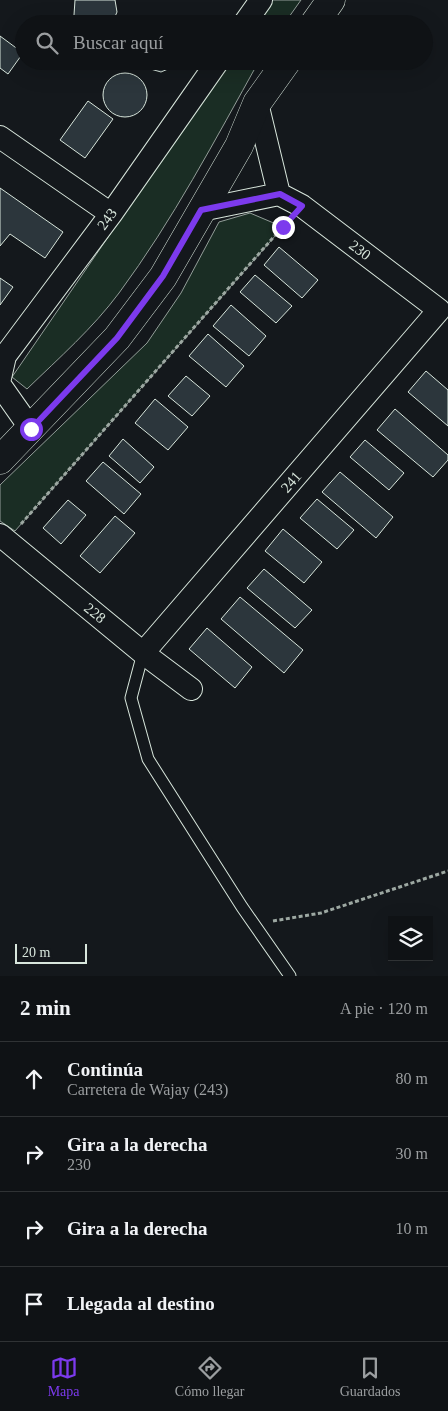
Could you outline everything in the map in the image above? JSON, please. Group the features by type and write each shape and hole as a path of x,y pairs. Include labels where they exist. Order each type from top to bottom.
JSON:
{"main road":[{"path":"320,15 331,0"},
{"path":"0,460 117,338 163,276 239,146 257,103 281,70"}],"street":[{"path":"250,15 260,0"},
{"name":"243","path":"0,378 5,356 111,214 212,70"},
{"path":"201,210 280,194 257,103"},
{"path":"0,137 111,214"},
{"name":"230","path":"280,194 302,206 439,310"},
{"name":"241","path":"143,653 439,310"},
{"path":"0,385 31,429"},
{"name":"228","path":"3,538 143,653 191,689"}],"lane":[{"path":"143,653 131,698 148,759 254,924 290,976"}],"path":[{"path":"3,538 302,206"},
{"path":"254,924 321,913 448,871"}],"green space":[{"path":"271,0 301,0 290,15 261,15"},
{"path":"223,70 254,70 210,150 175,208 139,265 109,306 27,389 12,377"},
{"path":"250,213 283,227 15,531 0,521 0,485 147,343 181,293 219,222"}],"building":[{"path":"75,0 115,0 116,15 74,15"},
{"path":"0,36 15,47 15,64 8,74 0,68"},
{"path":"125,73 137,77 143,83 147,95 143,107 137,113 125,117 113,113 107,107 103,95 107,83 113,77"},
{"path":"88,101 113,119 85,158 60,140"},
{"path":"0,188 63,232 45,258 10,234 0,246"},
{"path":"279,247 318,280 302,298 264,265"},
{"path":"255,275 292,306 276,323 240,292"},
{"path":"0,278 13,287 0,305"},
{"path":"231,305 266,336 249,356 213,326"},
{"path":"208,334 244,366 226,387 189,356"},
{"path":"426,371 448,390 448,426 408,392"},
{"path":"186,376 210,396 192,416 168,396"},
{"path":"155,399 188,427 168,450 135,423"},
{"path":"395,409 448,455 448,460 433,477 377,430"},
{"path":"123,439 154,467 140,483 109,456"},
{"path":"365,440 404,473 389,490 350,457"},
{"path":"103,462 141,494 124,514 86,481"},
{"path":"340,472 393,517 376,538 322,492"},
{"path":"317,499 354,530 337,549 300,518"},
{"path":"68,500 86,515 61,544 43,528"},
{"path":"115,516 135,533 100,573 80,556"},
{"path":"283,529 322,562 304,583 265,551"},
{"path":"264,569 312,610 295,628 247,588"},
{"path":"240,597 303,650 284,673 221,619"},
{"path":"207,628 252,667 235,688 189,649"}],"route":[{"path":"31,429 117,338 163,276 201,210 280,194 302,206 283,227"}]}
